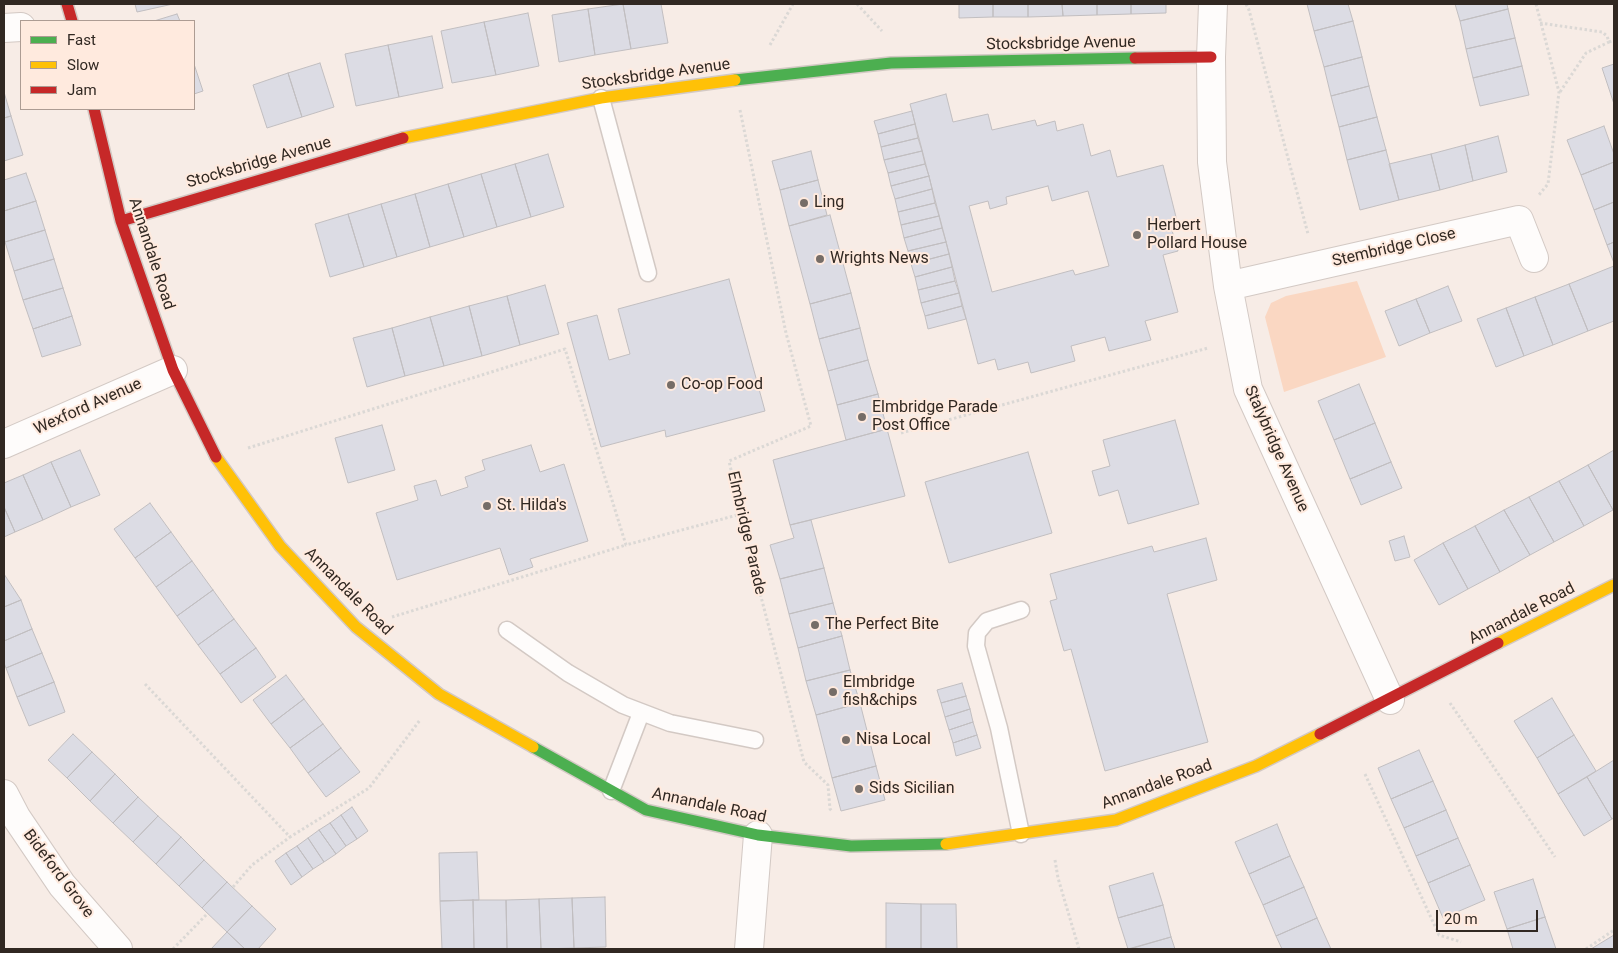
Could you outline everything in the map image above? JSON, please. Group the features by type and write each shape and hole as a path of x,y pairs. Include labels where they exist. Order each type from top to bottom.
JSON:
{"street":[{"path":"67,4 72,20"},
{"name":"Stalybridge Avenue","path":"1213,4 1211,57 1212,162 1228,286 1248,389 1390,700"},
{"path":"4,28 20,27"},
{"name":"Stocksbridge Avenue","path":"121,221 416,134 601,98 733,80 891,63 1211,57"},
{"name":"Annandale Road","path":"94,110 121,221 173,370 217,458 280,546 356,628 439,694 646,810 758,835 851,846 956,844 1116,820 1256,766 1390,700 1614,585"},
{"path":"1519,220 1534,258"},
{"name":"Stembridge Close","path":"1228,286 1519,220"},
{"name":"Wexford Avenue","path":"4,444 173,370"},
{"name":"Bideford Grove","path":"4,794 16,817 62,885 118,949"},
{"path":"749,949 758,835"}],"lane":[{"path":"601,98 648,273"},
{"path":"1021,610 987,621 976,633 976,646 999,728 1021,834"},
{"path":"507,630 568,673 623,705 670,723 754,740"},
{"path":"611,791 641,713"}],"path":[{"path":"770,76 767,50 793,4"},
{"path":"1246,4 1250,10 1316,266"},
{"path":"1519,220 1548,184 1560,92 1536,4"},
{"path":"1540,23 1602,32 1607,36 1609,42"},
{"path":"1560,92 1586,53 1614,40"},
{"name":"Elmbridge Parade","path":"733,80 786,332 811,426 729,461 753,566 804,762 828,785 830,809 845,822 851,846"},
{"path":"900,433 1238,339"},
{"path":"217,458 565,349 626,545"},
{"path":"356,628 626,545 741,514"},
{"path":"1433,678 1555,857"},
{"path":"144,684 290,837"},
{"path":"233,887 252,865 290,837 369,788 439,694"},
{"path":"1365,774 1439,935 1461,942"},
{"path":"1051,830 1058,878 1078,949"},
{"path":"173,949 207,914"},
{"path":"1586,949 1614,930"}],"shaded area":[{"path":"1357,281 1386,357 1284,392 1265,317 1271,303 1286,296"}],"building":[{"path":"135,4 173,4 137,12"},
{"path":"623,4 631,49 595,55 588,9"},
{"path":"623,4 661,4 668,43 631,49"},
{"path":"959,4 993,4 993,17 959,18"},
{"path":"993,4 1028,4 1028,17 993,17"},
{"path":"1028,4 1062,4 1063,16 1028,17"},
{"path":"1062,4 1097,4 1097,15 1063,16"},
{"path":"1097,4 1131,4 1131,14 1097,15"},
{"path":"1131,4 1166,4 1166,13 1131,14"},
{"path":"1307,4 1348,4 1353,21 1314,31"},
{"path":"1455,4 1507,4 1508,9 1460,21"},
{"path":"588,9 595,55 559,62 552,15"},
{"path":"1508,9 1515,38 1466,49 1460,21"},
{"path":"528,13 539,66 496,75 484,22"},
{"path":"177,14 180,20 157,20"},
{"path":"1353,21 1362,57 1324,67 1314,31"},
{"path":"484,22 496,75 452,83 441,31"},
{"path":"432,36 443,88 399,97 388,45"},
{"path":"1515,38 1522,66 1473,78 1466,49"},
{"path":"388,45 399,97 356,106 345,54"},
{"path":"1362,57 1369,86 1331,96 1324,67"},
{"path":"320,63 334,107 302,117 288,73"},
{"path":"1614,64 1614,104 1602,68"},
{"path":"1522,66 1529,95 1480,106 1473,78"},
{"path":"195,67 203,91 195,94"},
{"path":"288,73 302,117 267,128 253,85"},
{"path":"1369,86 1377,117 1339,127 1331,96"},
{"path":"4,92 11,116 4,118"},
{"name":"Herbert Pollard House","path":"946,94 953,122 988,114 992,130 1035,120 1037,126 1055,121 1057,131 1083,124 1091,156 1110,150 1117,177 1163,165 1178,225 1171,227 1178,251 1163,255 1178,312 1145,321 1151,340 1109,351 1105,337 1071,346 1075,361 1031,373 1028,362 998,370 995,359 978,364 910,104","holes":["1048,186 1052,201 1088,191 1109,266 1075,275 1073,270 992,292 969,206 988,201 990,209 1007,204 1006,197"]},
{"path":"912,111 915,124 878,134 874,121"},
{"path":"11,116 23,155 4,161 4,118"},
{"path":"1377,117 1386,150 1347,160 1339,127"},
{"path":"915,124 918,138 881,147 878,134"},
{"path":"1604,126 1614,154 1614,162 1581,175 1567,140"},
{"path":"1498,136 1507,172 1473,181 1465,145"},
{"path":"918,138 922,151 884,160 881,147"},
{"path":"1465,145 1473,181 1440,190 1431,154"},
{"path":"1386,150 1399,200 1360,210 1347,160"},
{"path":"811,151 818,180 780,190 772,161"},
{"path":"922,151 925,164 888,173 884,160"},
{"path":"548,154 564,207 531,217 515,164"},
{"path":"1431,154 1440,190 1399,200 1389,164"},
{"path":"1614,162 1614,202 1594,210 1581,175"},
{"path":"515,164 531,217 497,227 481,174"},
{"path":"925,164 929,176 891,186 888,173"},
{"path":"26,173 36,201 4,211 4,180"},
{"path":"481,174 497,227 464,237 448,184"},
{"path":"929,176 932,189 895,199 891,186"},
{"name":"Ling","path":"818,180 827,215 789,226 780,190"},
{"path":"448,184 464,237 430,247 415,194"},
{"path":"932,189 935,203 898,212 895,199"},
{"path":"415,194 430,247 397,257 381,204"},
{"path":"36,201 45,230 5,242 4,211"},
{"path":"1614,202 1614,242 1607,245 1594,210"},
{"path":"935,203 939,216 901,225 898,212"},
{"path":"381,204 397,257 364,267 348,214"},
{"path":"348,214 364,267 330,277 315,224"},
{"name":"Wrights News","path":"830,215 851,293 810,304 789,226"},
{"path":"939,216 942,228 904,238 901,225"},
{"path":"942,228 946,242 908,251 904,238"},
{"path":"45,230 54,259 14,271 5,242"},
{"path":"946,242 949,254 911,264 908,251"},
{"path":"1614,242 1614,263 1607,245"},
{"path":"949,254 952,267 915,277 911,264"},
{"path":"54,259 63,288 23,300 14,271"},
{"path":"1614,266 1614,321 1588,331 1569,284"},
{"path":"952,267 955,281 918,290 915,277"},
{"name":"Co-op Food","path":"729,279 765,411 666,437 665,430 601,447 567,323 597,315 609,360 630,354 618,309"},
{"path":"955,281 959,293 921,303 918,290"},
{"path":"1569,284 1588,331 1553,345 1535,297"},
{"path":"545,285 559,334 520,345 507,296"},
{"path":"1448,286 1462,321 1430,333 1416,299"},
{"path":"63,288 72,316 33,329 23,300"},
{"path":"851,293 860,328 819,339 810,304"},
{"path":"959,293 962,306 925,316 921,303"},
{"path":"507,296 520,345 482,356 469,306"},
{"path":"1535,297 1553,345 1524,356 1506,308"},
{"path":"1416,299 1430,333 1399,346 1385,311"},
{"path":"469,306 482,356 444,366 430,317"},
{"path":"962,306 966,319 928,329 925,316"},
{"path":"1506,308 1524,356 1496,367 1477,319"},
{"path":"72,316 81,345 42,357 33,329"},
{"path":"430,317 444,366 405,376 392,328"},
{"path":"392,328 405,376 367,387 353,338"},
{"path":"860,328 868,360 828,371 819,339"},
{"path":"868,360 878,394 837,405 828,371"},
{"path":"1359,384 1375,423 1334,440 1318,401"},
{"name":"Elmbridge Parade Post Office","path":"878,394 887,429 846,440 837,405"},
{"path":"1175,420 1199,504 1128,524 1118,490 1099,496 1092,471 1110,466 1103,440"},
{"path":"1375,423 1391,462 1350,479 1334,440"},
{"path":"382,425 395,470 348,483 335,438"},
{"path":"887,429 905,496 790,525 773,460"},
{"name":"St. Hilda's","path":"531,445 540,472 564,464 588,541 530,559 533,567 509,575 500,548 397,580 376,513 418,500 414,486 436,480 441,496 468,487 465,477 485,470 482,460"},
{"path":"80,450 100,495 71,507 51,462"},
{"path":"1614,450 1614,510 1613,510 1588,465"},
{"path":"1028,452 1052,533 949,563 925,482"},
{"path":"51,462 71,507 43,520 23,475"},
{"path":"1391,462 1402,488 1361,505 1350,479"},
{"path":"1588,465 1613,510 1584,526 1559,481"},
{"path":"23,475 43,520 15,532 4,507 4,483"},
{"path":"1559,481 1584,526 1554,542 1529,497"},
{"path":"1529,497 1554,542 1530,555 1504,510"},
{"path":"150,503 171,532 135,558 114,529"},
{"path":"4,507 15,532 4,537"},
{"path":"1504,510 1530,555 1500,572 1475,526"},
{"path":"811,520 824,568 780,579 770,545 794,538 790,525"},
{"path":"1475,526 1500,572 1468,589 1443,543"},
{"path":"171,532 192,561 156,587 135,558"},
{"path":"1404,536 1410,557 1395,561 1389,541"},
{"path":"1206,538 1217,580 1167,594 1208,742 1105,771 1071,649 1064,651 1050,601 1057,599 1050,574 1152,546 1154,552"},
{"path":"1443,543 1468,589 1439,605 1414,560"},
{"path":"192,561 213,590 177,616 156,587"},
{"path":"824,568 833,603 789,614 780,579"},
{"path":"4,574 21,600 4,607"},
{"path":"213,590 234,619 198,645 177,616"},
{"path":"21,600 32,629 4,641 4,607"},
{"name":"The Perfect Bite","path":"833,603 842,636 798,648 789,614"},
{"path":"234,619 256,648 220,674 198,645"},
{"path":"32,629 42,653 6,668 4,663 4,641"},
{"path":"842,636 850,670 806,681 798,648"},
{"path":"256,648 276,677 241,703 220,674"},
{"path":"42,653 54,682 17,697 6,668"},
{"name":"Elmbridge fish&chips","path":"850,670 860,703 816,715 806,681"},
{"path":"286,675 304,699 271,724 253,700"},
{"path":"54,682 65,712 29,726 17,697"},
{"path":"962,683 966,696 941,703 937,690"},
{"path":"966,696 970,709 945,717 941,703"},
{"path":"1552,698 1574,735 1537,758 1514,721"},
{"path":"304,699 323,724 290,748 271,724"},
{"name":"Nisa Local","path":"860,703 876,766 832,778 816,715"},
{"path":"970,709 973,722 949,730 945,717"},
{"path":"973,722 977,735 953,743 949,730"},
{"path":"323,724 341,748 308,773 290,748"},
{"path":"73,734 92,752 67,778 48,760"},
{"path":"977,735 981,748 956,756 953,743"},
{"path":"1574,735 1596,771 1558,794 1537,758"},
{"path":"341,748 360,772 326,797 308,773"},
{"path":"1419,750 1433,781 1391,799 1378,768"},
{"path":"92,752 115,774 90,801 67,778"},
{"path":"1614,760 1614,818 1612,819 1587,777"},
{"name":"Sids Sicilian","path":"876,766 885,800 841,811 832,778"},
{"path":"115,774 138,797 113,823 90,801"},
{"path":"1587,777 1612,819 1584,836 1558,794"},
{"path":"1433,781 1446,810 1404,828 1391,799"},
{"path":"138,797 158,816 133,842 113,823"},
{"path":"352,807 368,831 357,839 341,815"},
{"path":"1446,810 1458,838 1416,856 1404,828"},
{"path":"341,815 357,839 346,846 330,823"},
{"path":"158,816 181,837 156,864 133,842"},
{"path":"330,823 346,846 336,854 319,830"},
{"path":"1277,824 1290,856 1249,874 1235,842"},
{"path":"319,830 336,854 324,862 308,838"},
{"path":"181,837 204,860 179,886 156,864"},
{"path":"308,838 324,862 313,869 297,846"},
{"path":"1458,838 1470,865 1428,883 1416,856"},
{"path":"297,846 313,869 302,877 286,853"},
{"path":"477,852 479,900 440,901 439,853"},
{"path":"286,853 302,877 291,885 275,861"},
{"path":"1290,856 1304,887 1263,905 1249,874"},
{"path":"204,860 227,882 202,908 179,886"},
{"path":"1470,865 1485,900 1443,918 1428,883"},
{"path":"1153,873 1163,905 1118,918 1109,886"},
{"path":"1533,879 1545,917 1507,929 1494,892"},
{"path":"227,882 252,906 227,932 202,908"},
{"path":"1304,887 1317,918 1276,936 1263,905"},
{"path":"605,897 606,947 574,948 572,898"},
{"path":"572,898 574,948 541,949 539,899"},
{"path":"539,899 541,949 507,949 506,900"},
{"path":"473,900 474,949 442,949 440,901"},
{"path":"473,900 506,900 507,949 474,949"},
{"path":"886,903 921,904 921,949 886,949"},
{"path":"921,904 956,904 957,949 921,949"},
{"path":"1163,905 1171,937 1128,949 1118,918"},
{"path":"252,906 276,929 258,949 245,949 227,932"},
{"path":"1545,917 1556,949 1513,949 1507,929"},
{"path":"1317,918 1331,949 1282,949 1276,936"},
{"path":"227,932 245,949 211,949"},
{"path":"1614,935 1614,949 1591,949"},
{"path":"1171,937 1175,949 1130,949"}],"traffic: fast":[{"path":"735,80 891,63 1135,58"},
{"path":"533,747 646,810 758,835 851,846 946,844"}],"traffic: slow":[{"path":"403,138 601,98 735,80"},
{"path":"216,457 280,546 356,627 439,694 533,747"},
{"path":"1498,643 1614,585"},
{"path":"946,844 1116,820 1256,766 1320,734"}],"traffic: jam":[{"path":"67,4 72,20"},
{"path":"1135,58 1211,57"},
{"path":"94,110 121,221 173,370 216,457"},
{"path":"121,221 403,138"},
{"path":"1320,734 1498,643"}],"place":[{"name":"Ling","path":"804,203"},
{"name":"Herbert Pollard House","path":"1137,235"},
{"name":"Wrights News","path":"820,259"},
{"name":"Co-op Food","path":"671,385"},
{"name":"Elmbridge Parade Post Office","path":"862,417"},
{"name":"St. Hilda's","path":"487,506"},
{"name":"The Perfect Bite","path":"815,625"},
{"name":"Elmbridge fish&chips","path":"833,692"},
{"name":"Nisa Local","path":"846,740"},
{"name":"Sids Sicilian","path":"859,789"}]}
